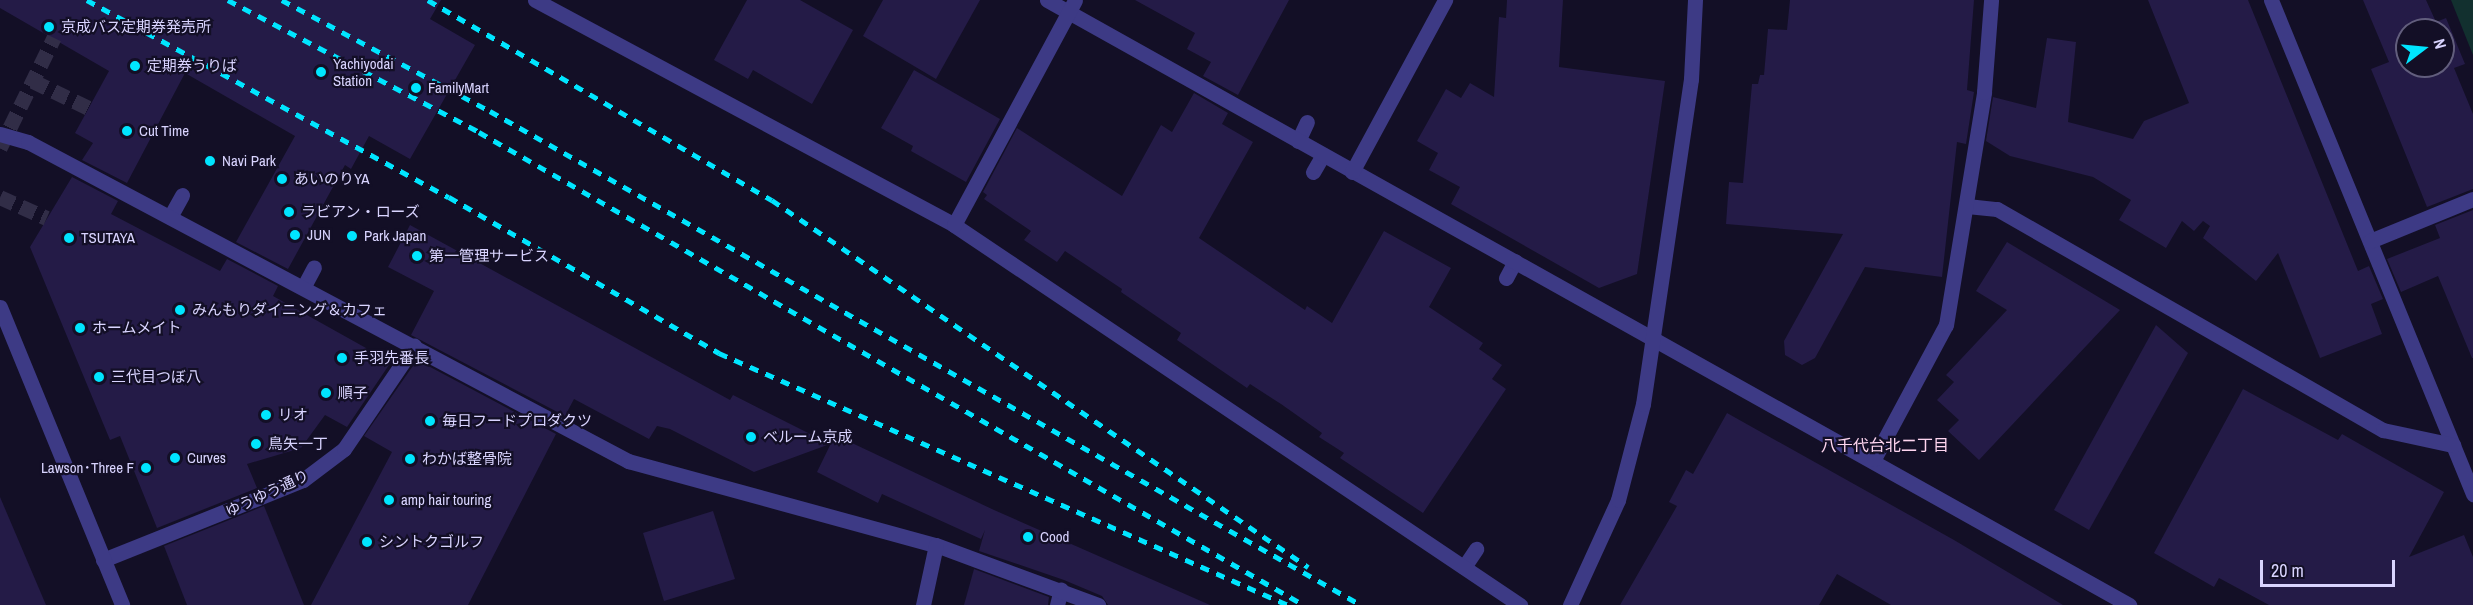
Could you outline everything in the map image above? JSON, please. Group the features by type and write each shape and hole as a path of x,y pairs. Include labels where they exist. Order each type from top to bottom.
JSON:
{"street":[{"path":"535,0 954,225 1520,605"},
{"path":"1047,0 1071,6 1352,172 1874,459 2129,605"},
{"path":"1352,172 1445,0"},
{"path":"1570,605 1618,500 1643,404 1691,79 1695,0"},
{"path":"1874,459 1946,325 1968,206 1984,92 1991,0"},
{"path":"2271,0 2473,495"},
{"path":"954,225 1071,6"},
{"path":"1298,141 1307,122"},
{"path":"0,134 28,142 304,286 628,461 936,545 1060,589 1098,605"},
{"path":"1313,172 1323,154"},
{"path":"170,217 182,195"},
{"path":"2370,241 2473,199"},
{"path":"1968,206 1997,209 2383,430 2453,445"},
{"path":"1506,278 1515,261"},
{"path":"304,286 314,267"},
{"path":"0,306 122,605"},
{"name":"ゆうゆう通り","path":"103,560 303,480 344,449 414,346"},
{"path":"923,605 936,545"},
{"path":"1464,567 1476,549"},
{"path":"1057,605 1060,589"}],"green space":[{"path":"2451,0 2473,0 2473,55"}],"building":[{"name":"Yachiyodai Station","path":"0,0 441,0 430,19 475,45 410,159 369,136 351,169 345,165 288,269 236,242 295,136 185,73 127,183 82,160 93,143 75,133 109,71 0,8"},
{"path":"747,0 800,0 853,30 812,104 753,70 748,79 714,60"},
{"path":"883,0 980,0 936,79 863,36"},
{"path":"1135,0 1289,0 1238,95 1203,76 1211,62 1187,49 1195,33"},
{"path":"1507,0 1563,0 1559,67 1665,81 1637,274 1599,288 1451,204 1460,187 1429,170 1438,153 1417,141 1446,89 1461,98 1470,83 1494,97 1499,17 1506,18"},
{"path":"1790,0 1974,0 1967,90 1974,92 1966,144 1957,142 1942,277 1865,267 1815,358 1802,365 1785,355 1784,341 1843,234 1726,224 1729,182 1743,183 1752,84 1758,84 1760,75 1764,75 1768,29 1787,30"},
{"path":"2148,0 2248,0 2358,271 2369,266 2383,299 2371,304 2382,334 2320,358 2278,253 2256,281 2203,238 2210,226 2203,221 2194,231 2182,221 2166,248 2119,220 2131,200 2093,177 2010,156 1986,141 1993,97 2036,108 2047,38 2076,42 2068,122 2133,139 2144,121 2189,103"},
{"path":"2363,0 2426,0 2434,18 2395,18 2395,78 2455,78 2455,70 2473,114 2473,189 2427,207 2371,69 2389,62"},
{"path":"2455,40 2465,64 2455,68"},
{"path":"914,70 1000,119 966,182 911,151 913,146 881,128"},
{"path":"1194,93 1228,113 1222,124 1253,142 1199,238 1305,310 1307,306 1332,323 1384,231 1451,268 1429,307 1483,343 1479,349 1502,365 1492,379 1506,389 1423,513 1340,458 1344,453 1319,437 1322,433 1281,404 1250,384 1247,388 1177,340 1181,333 1121,292 1122,289 1065,251 1057,262 1024,240 1031,231 984,199 987,195 983,192 1017,128 1122,196 1161,125 1172,132"},
{"path":"72,177 118,201 111,214 220,271 227,259 278,286 273,296 391,362 347,427 325,415 301,448 247,464 257,488 157,528 120,436 110,440 30,247"},
{"path":"2473,210 2472,358 2438,276 2401,292 2387,259 2440,238 2435,225"},
{"path":"410,225 730,400 733,395 830,444 754,472 670,429 657,426 649,439 574,399 565,416 411,335 434,291 388,267"},
{"path":"2007,242 2120,310 1979,460 1948,431 1959,420 1937,400 1954,382 1946,375 2007,310 1976,291"},
{"path":"2156,325 2188,353 2089,530 2054,510"},
{"path":"417,360 556,434 468,605 311,605 392,452 364,436"},
{"path":"2243,389 2338,440 2342,434 2444,492 2409,557 2464,535 2473,557 2473,605 2269,605 2219,578 2214,587 2154,553"},
{"path":"1727,413 1954,540 2063,605 1891,605 1837,574 1819,605 1620,605 1677,506 1669,502 1686,470 1693,474"},
{"path":"835,435 994,510 1210,605 1108,605 1102,596 1064,580 979,551 985,530 981,539 882,494 878,503 817,472"},
{"path":"0,497 46,605 0,605"},
{"path":"264,506 304,605 187,605 164,546"},
{"path":"713,511 735,579 664,601 643,533"},
{"path":"974,569 1049,597 1048,605 964,605"}],"tunnel":[{"path":"0,148 54,38"},
{"path":"33,81 89,108"},
{"path":"0,197 47,218"}],"railway":[{"path":"87,0 449,197 719,353 1288,605"},
{"path":"228,0 479,132 1304,605"},
{"path":"282,0 490,111 1361,605"},
{"path":"428,0 772,200 1308,567"}],"place":[{"name":"京成バス定期券発売所","path":"49,27"},
{"name":"定期券うりば","path":"135,66"},
{"name":"Yachiyodai Station","path":"321,72"},
{"name":"FamilyMart","path":"416,88"},
{"name":"Cut Time","path":"127,131"},
{"name":"Navi Park","path":"210,161"},
{"name":"あいのりYA","path":"282,179"},
{"name":"ラビアン・ローズ","path":"289,212"},
{"name":"JUN","path":"295,235"},
{"name":"Park Japan","path":"352,236"},
{"name":"TSUTAYA","path":"69,238"},
{"name":"第一管理サービス","path":"417,256"},
{"name":"みんもりダイニング＆カフェ","path":"180,310"},
{"name":"ホームメイト","path":"80,328"},
{"name":"手羽先番長","path":"342,358"},
{"name":"三代目つぼ八","path":"99,377"},
{"name":"順子","path":"326,393"},
{"name":"リオ","path":"266,415"},
{"name":"毎日フードプロダクツ","path":"430,421"},
{"name":"ベルーム京成","path":"751,437"},
{"name":"鳥矢一丁","path":"256,444"},
{"name":"Curves","path":"175,458"},
{"name":"わかば整骨院","path":"410,459"},
{"name":"Lawson･Three F","path":"146,468"},
{"name":"amp hair touring","path":"389,500"},
{"name":"Cood","path":"1028,537"},
{"name":"シントクゴルフ","path":"367,542"}],"district":[{"name":"八千代台北二丁目","path":"1885,445"}]}
